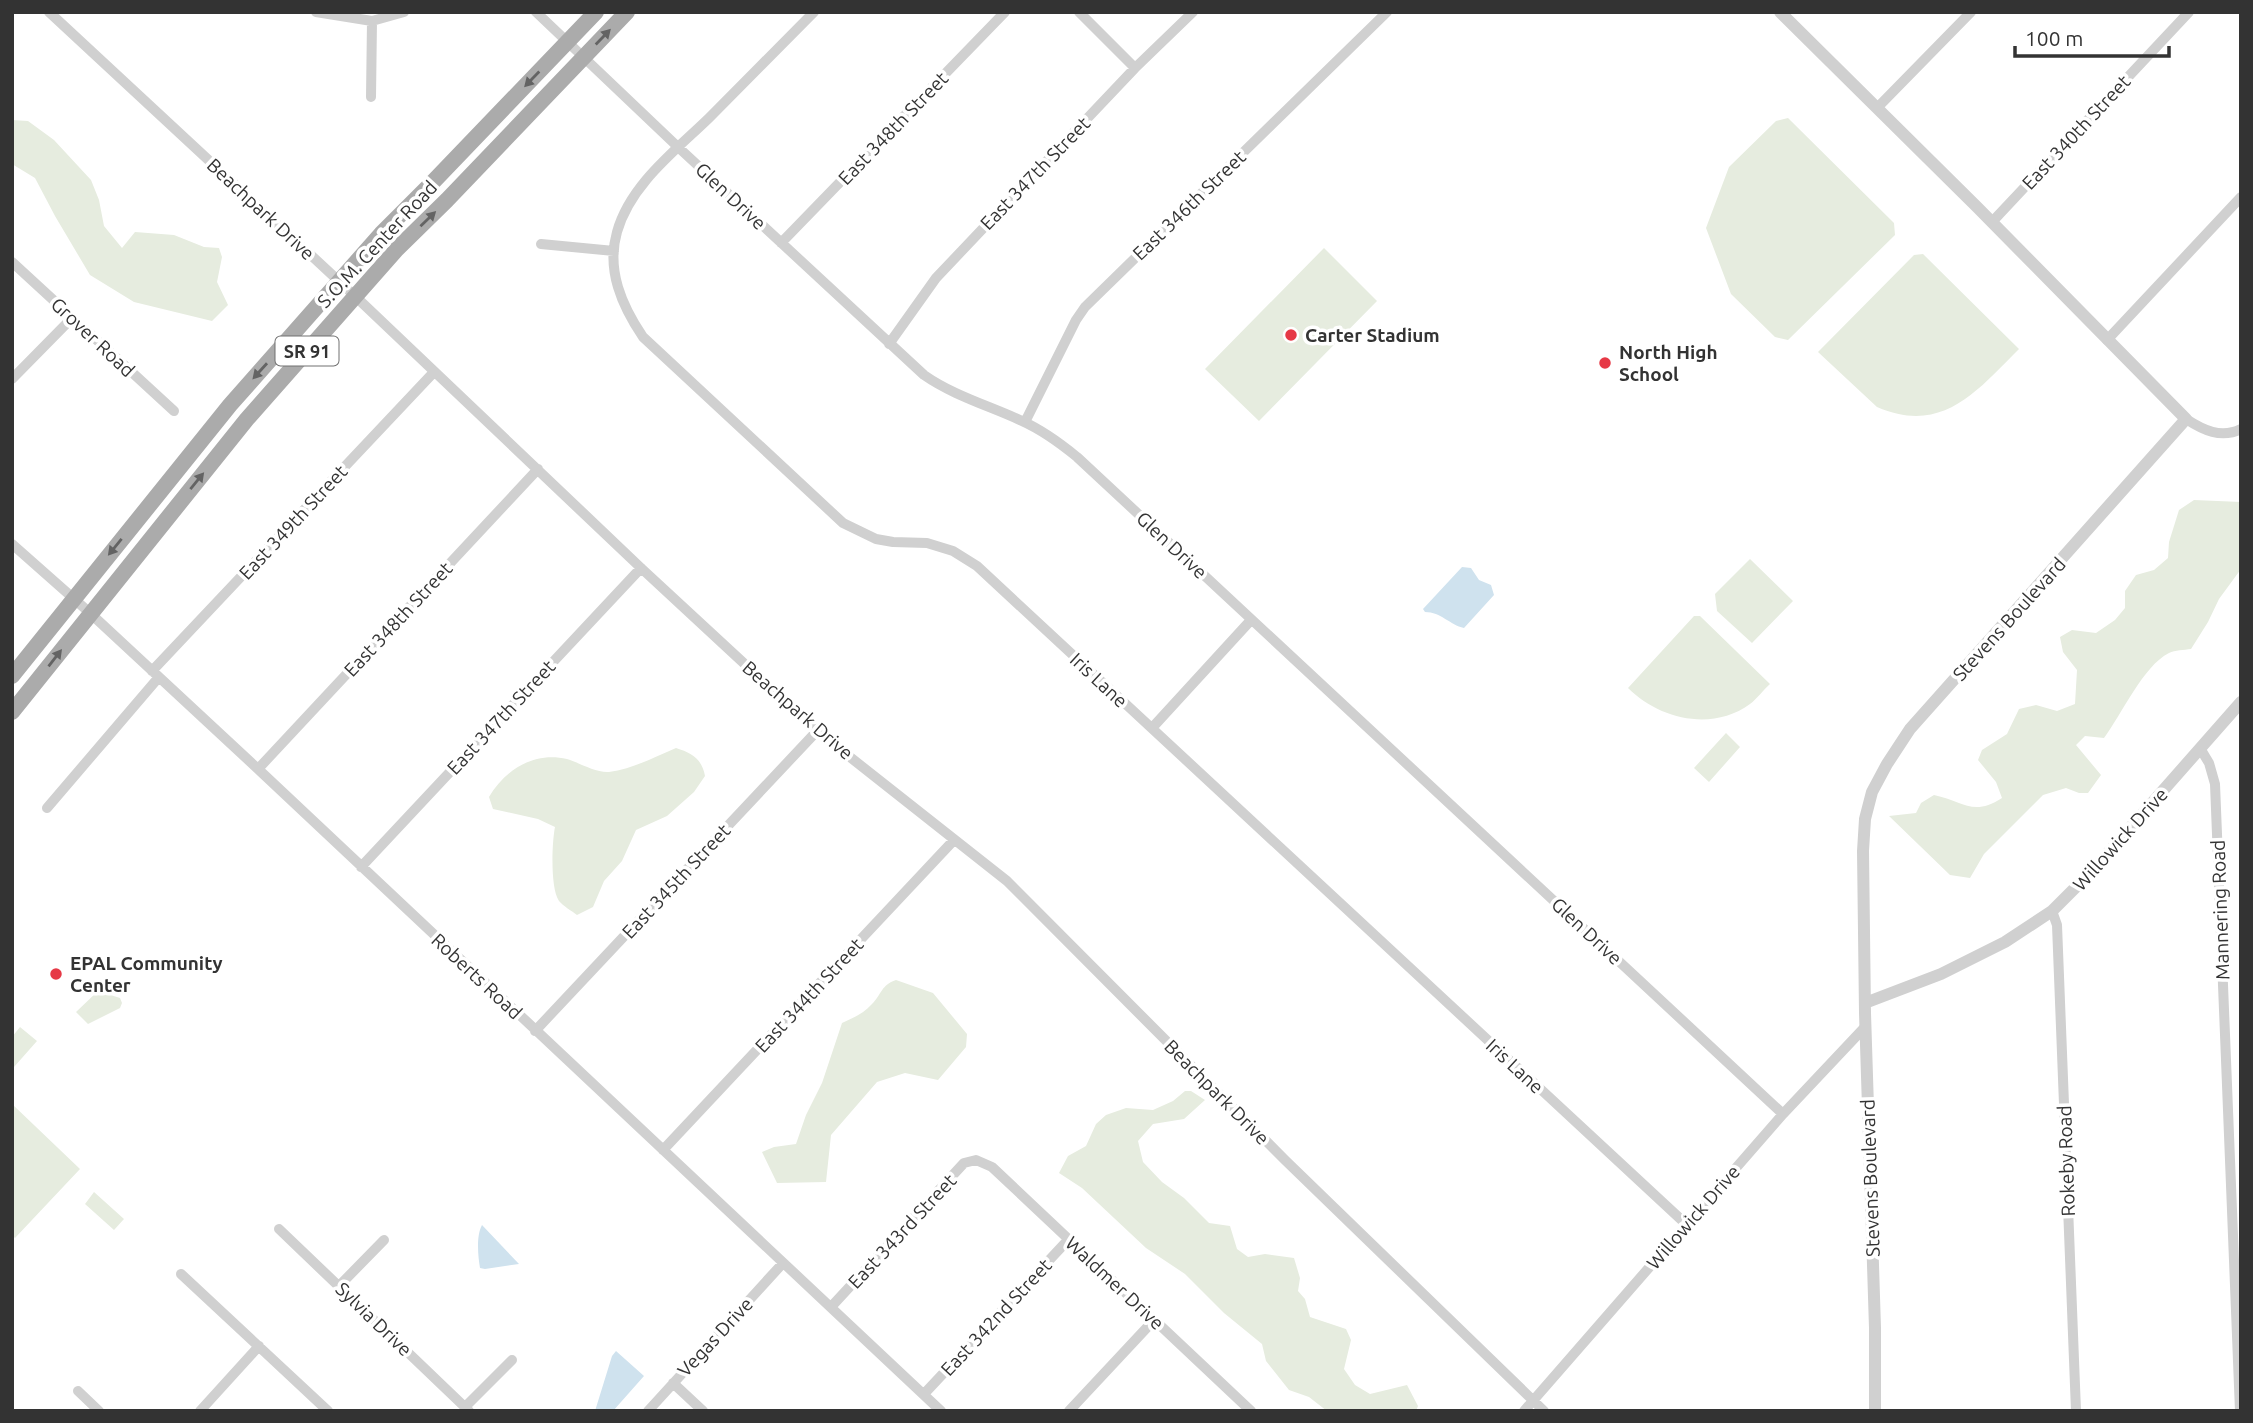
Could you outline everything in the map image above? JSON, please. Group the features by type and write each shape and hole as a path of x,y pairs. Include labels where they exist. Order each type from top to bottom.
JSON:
{"main road":[{"name":"S.O.M. Center Road","path":"12,676 230,405 381,234 596,12"},
{"name":"S.O.M. Center Road","path":"12,712 247,419 397,249 627,12"}],"street":[{"name":"Beachpark Drive","path":"50,12 817,731 1007,881 1285,1160 1544,1411"},
{"path":"316,12 372,21 404,12"},
{"name":"Glen Drive","path":"536,12 889,344 936,383 1025,422 1077,457 1783,1114"},
{"path":"679,148 814,12"},
{"name":"East 348th Street","path":"781,243 1004,12"},
{"path":"1079,12 1136,68"},
{"name":"East 347th Street","path":"889,344 936,278 1193,12"},
{"name":"East 346th Street","path":"1025,422 1085,307 1387,12"},
{"path":"1780,12 2186,419 2206,431 2231,435 2241,429"},
{"path":"1877,108 1971,12"},
{"name":"East 340th Street","path":"1992,222 2189,12"},
{"path":"371,97 372,21"},
{"name":"Iris Lane","path":"679,148 629,202 616,234 615,274 620,296 643,337 844,523 876,539 927,544 953,551 977,566 1686,1225"},
{"path":"2108,340 2241,197"},
{"path":"541,244 614,251"},
{"name":"Grover Road","path":"12,262 174,411"},
{"path":"12,379 72,318"},
{"name":"East 349th Street","path":"47,808 155,674 434,372"},
{"name":"Stevens Boulevard","path":"1875,1411 1863,851 1865,819 1872,792 1886,764 1910,729 2186,419"},
{"name":"East 348th Street","path":"258,769 538,469"},
{"name":"Roberts Road","path":"12,544 258,769 941,1411"},
{"name":"East 347th Street","path":"361,867 641,568"},
{"path":"1152,728 1251,620"},
{"name":"Willowick Drive","path":"1865,1003 1941,974 1984,953 2006,942 2052,911 2093,870 2241,702"},
{"name":"East 345th Street","path":"535,1031 817,731"},
{"name":"Mannering Road","path":"2200,748 2209,763 2215,783 2239,1411"},
{"name":"East 344th Street","path":"663,1150 954,840"},
{"name":"Rokeby Road","path":"2052,911 2057,925 2076,1411"},
{"name":"Willowick Drive","path":"1524,1411 1783,1114 1865,1027"},
{"name":"Waldmer Drive","path":"976,1160 992,1167 1251,1411"},
{"name":"East 343rd Street","path":"831,1307 964,1163 976,1160"},
{"name":"Sylvia Drive","path":"279,1228 467,1409"},
{"path":"339,1286 384,1240"},
{"name":"East 342nd Street","path":"924,1394 1068,1240"},
{"name":"Vegas Drive","path":"648,1411 783,1264"},
{"path":"181,1274 328,1411"},
{"path":"1069,1411 1154,1320"},
{"path":"200,1411 259,1346"},
{"path":"467,1409 512,1360"},
{"path":"673,1383 703,1411"},
{"path":"78,1391 99,1411"}],"shaded area":[{"path":"1788,118 1894,223 1895,235 1788,340 1775,337 1731,294 1706,228 1729,167 1776,121"},
{"path":"12,120 28,121 54,140 91,180 99,200 104,226 122,248 135,232 174,235 204,247 219,248 222,257 217,282 228,305 212,321 134,302 90,275 35,178 12,164"},
{"name":"Carter Stadium","path":"1324,248 1377,301 1259,421 1205,369"},
{"path":"1923,254 2019,349 1988,380 1956,405 1921,416 1900,414 1877,407 1818,352 1914,255"},
{"path":"2194,500 2241,502 2241,569 2219,599 2191,649 2169,653 2159,659 2150,668 2104,738 2085,736 2076,745 2101,775 2088,793 2066,788 2043,795 1984,854 1970,878 1950,875 1889,816 1916,813 1921,803 1934,795 1975,807 1992,804 2002,798 1996,782 1978,760 1982,750 2007,734 2019,709 2036,705 2057,711 2075,704 2077,670 2063,652 2060,637 2072,630 2096,633 2115,620 2125,608 2125,591 2136,575 2154,570 2168,558 2169,542 2179,510"},
{"path":"1750,559 1793,601 1752,643 1717,611 1715,594"},
{"path":"1694,616 1700,616 1770,684 1753,702 1735,713 1719,718 1686,718 1655,708 1628,688"},
{"path":"1726,733 1740,747 1709,782 1694,768"},
{"path":"676,748 695,758 705,776 694,792 667,816 636,830 622,861 604,881 593,907 577,915 561,903 556,895 552,865 555,827 538,819 493,809 489,797 512,771 532,760 555,757 609,772 635,765"},
{"path":"896,980 933,993 967,1034 966,1047 938,1080 905,1073 877,1082 831,1135 826,1182 777,1183 762,1152 774,1147 796,1144 806,1115 822,1083 842,1023 865,1010 884,987"},
{"path":"98,991 120,998 122,1003 120,1008 88,1024 76,1012"},
{"path":"20,1027 37,1041 14,1067 12,1037"},
{"path":"1185,1091 1191,1091 1205,1100 1184,1119 1153,1124 1138,1141 1143,1162 1209,1223 1230,1226 1237,1249 1248,1257 1265,1254 1294,1258 1300,1278 1298,1291 1305,1299 1310,1317 1346,1329 1351,1340 1344,1369 1355,1385 1370,1394 1407,1385 1418,1406 1416,1411 1327,1411 1309,1397 1289,1390 1266,1361 1262,1344 1224,1313 1185,1274 1146,1248 1082,1188 1059,1173 1068,1156 1086,1146 1096,1124 1106,1115 1126,1108 1153,1110 1173,1101"},
{"path":"12,1104 80,1169 15,1238 12,1235"},
{"path":"94,1192 124,1219 114,1230 85,1204"}],"water":[{"path":"1462,567 1471,568 1479,580 1491,585 1494,595 1464,628 1423,609"},
{"path":"482,1225 519,1264 480,1268 478,1240"},
{"path":"616,1351 644,1376 613,1411 595,1411 612,1356"}],"place":[{"name":"Carter Stadium","path":"1291,335"},
{"name":"North High School","path":"1605,363"},
{"name":"EPAL Community Center","path":"56,974"}]}
